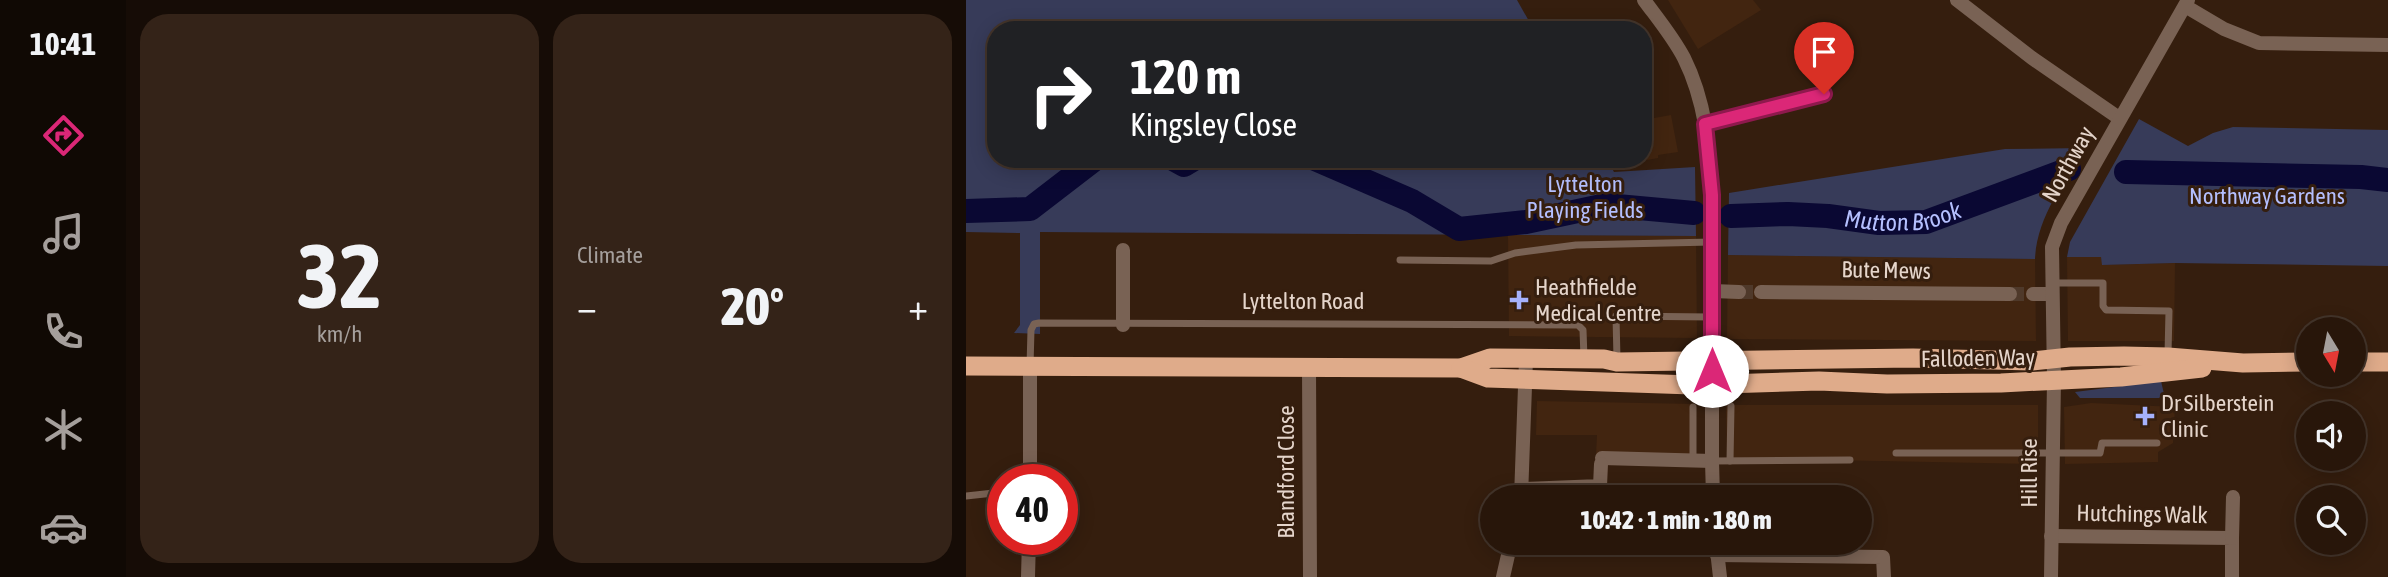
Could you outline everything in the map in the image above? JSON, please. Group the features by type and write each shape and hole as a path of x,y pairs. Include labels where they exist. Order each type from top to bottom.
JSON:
{"highway":[{"name":"Falloden Way","path":"1712,372 1837,383 2001,383 2053,369 2168,356 2244,363"},
{"path":"966,366 1461,368 1490,358 1604,359 1712,372"},
{"name":"Falloden Way","path":"2053,369 2121,377 2244,363 2296,362"},
{"path":"2366,362 2388,362"},
{"path":"1461,368 1488,378 1525,379 1712,372"}],"street":[{"path":"1644,0 1683,57 1696,86 1705,124 1712,181 1713,485"},
{"path":"1957,0 2032,58 2119,118"},
{"path":"2186,3 2224,29 2259,43 2388,45"},
{"name":"Northway","path":"2053,369 2052,247 2060,223 2186,3"},
{"path":"1705,124 1824,94"},
{"path":"1123,325 1124,250"},
{"path":"2033,294 2052,289"},
{"path":"1713,291 1739,292"},
{"name":"Bute Mews","path":"1761,292 2010,294"},
{"path":"1522,485 1526,359"},
{"path":"1030,366 1030,464"},
{"name":"Blandford Close","path":"1309,367 1310,577"},
{"name":"Hill Rise","path":"2051,577 2053,369"},
{"path":"1600,485 1602,461 1712,461"},
{"name":"Hutchings Walk","path":"2232,577 2233,497"},
{"name":"Hutchings Walk","path":"2051,536 2232,538"},
{"path":"1028,577 1029,555"},
{"path":"1503,577 1508,555"},
{"path":"1717,555 1720,577"},
{"path":"1841,555 1883,557 1884,577"}],"lane":[{"path":"1401,260 1491,261 1515,253 1577,245 1713,243"},
{"path":"2052,289 2103,283 2103,306 2106,310 2169,311 2168,356"},
{"path":"1617,362 1616,316 1712,317"},
{"name":"Lyttelton Road","path":"1030,366 1031,330 1034,324 1578,325 1583,330 1584,359"},
{"path":"1730,461 1731,406"},
{"path":"1693,407 1693,461"},
{"path":"1896,453 2099,453 2102,443 2157,443"},
{"path":"1712,461 1850,460"},
{"path":"966,496 987,494"}],"shaded area":[{"path":"1668,0 1753,0 1761,10 1698,49"},
{"path":"1671,115 1678,152 1658,155 1658,158 1652,159 1652,118"},
{"path":"1508,235 1696,236 1697,338 1509,336"},
{"path":"1728,255 2035,259 2036,341 1727,339"},
{"path":"2067,257 2101,257 2103,265 2175,263 2174,341 2068,341"},
{"path":"1537,401 1695,404 1695,458 1596,455 1597,435 1536,435"},
{"path":"2091,403 2175,407 2173,443 2158,452 2158,462 2065,464 2064,407"},
{"path":"1726,405 2038,405 2038,464 1727,458"}],"green space":[{"name":"Lyttelton Playing Fields","path":"966,0 1517,0 1529,21 987,21 987,168 1612,168 1614,172 1695,167 1696,236 1040,232 1040,334 1014,333 1020,325 1020,233 966,232"},
{"name":"Northway Gardens","path":"2139,119 2188,146 2213,133 2233,127 2388,130 2388,266 2175,263 2102,265 2101,257 2067,257 2070,242"},
{"path":"2085,148 2046,215 2035,259 1728,255 1729,193 2005,149"},
{"path":"2161,381 2164,394 2159,398 2080,398 2075,392"}],"waterway":[{"name":"Mutton Brook","path":"966,211 1030,209 1083,168"},
{"name":"Mutton Brook","path":"1336,168 1412,201 1459,229 1526,222 1606,205 1694,213"},
{"name":"Mutton Brook","path":"1731,216 1788,214 1879,223 1926,222 2069,169"},
{"name":"Mutton Brook","path":"2126,172 2361,177 2388,180"}],"tunnel":[{"path":"1739,292 1761,292"},
{"path":"2010,294 2033,294"}],"place":[{"name":"Heathfielde Medical Centre","path":"1519,300"},
{"name":"Dr Silberstein Clinic","path":"2145,416"}],"route":[{"path":"1712,371 1712,195 1705,124 1824,94"}]}
